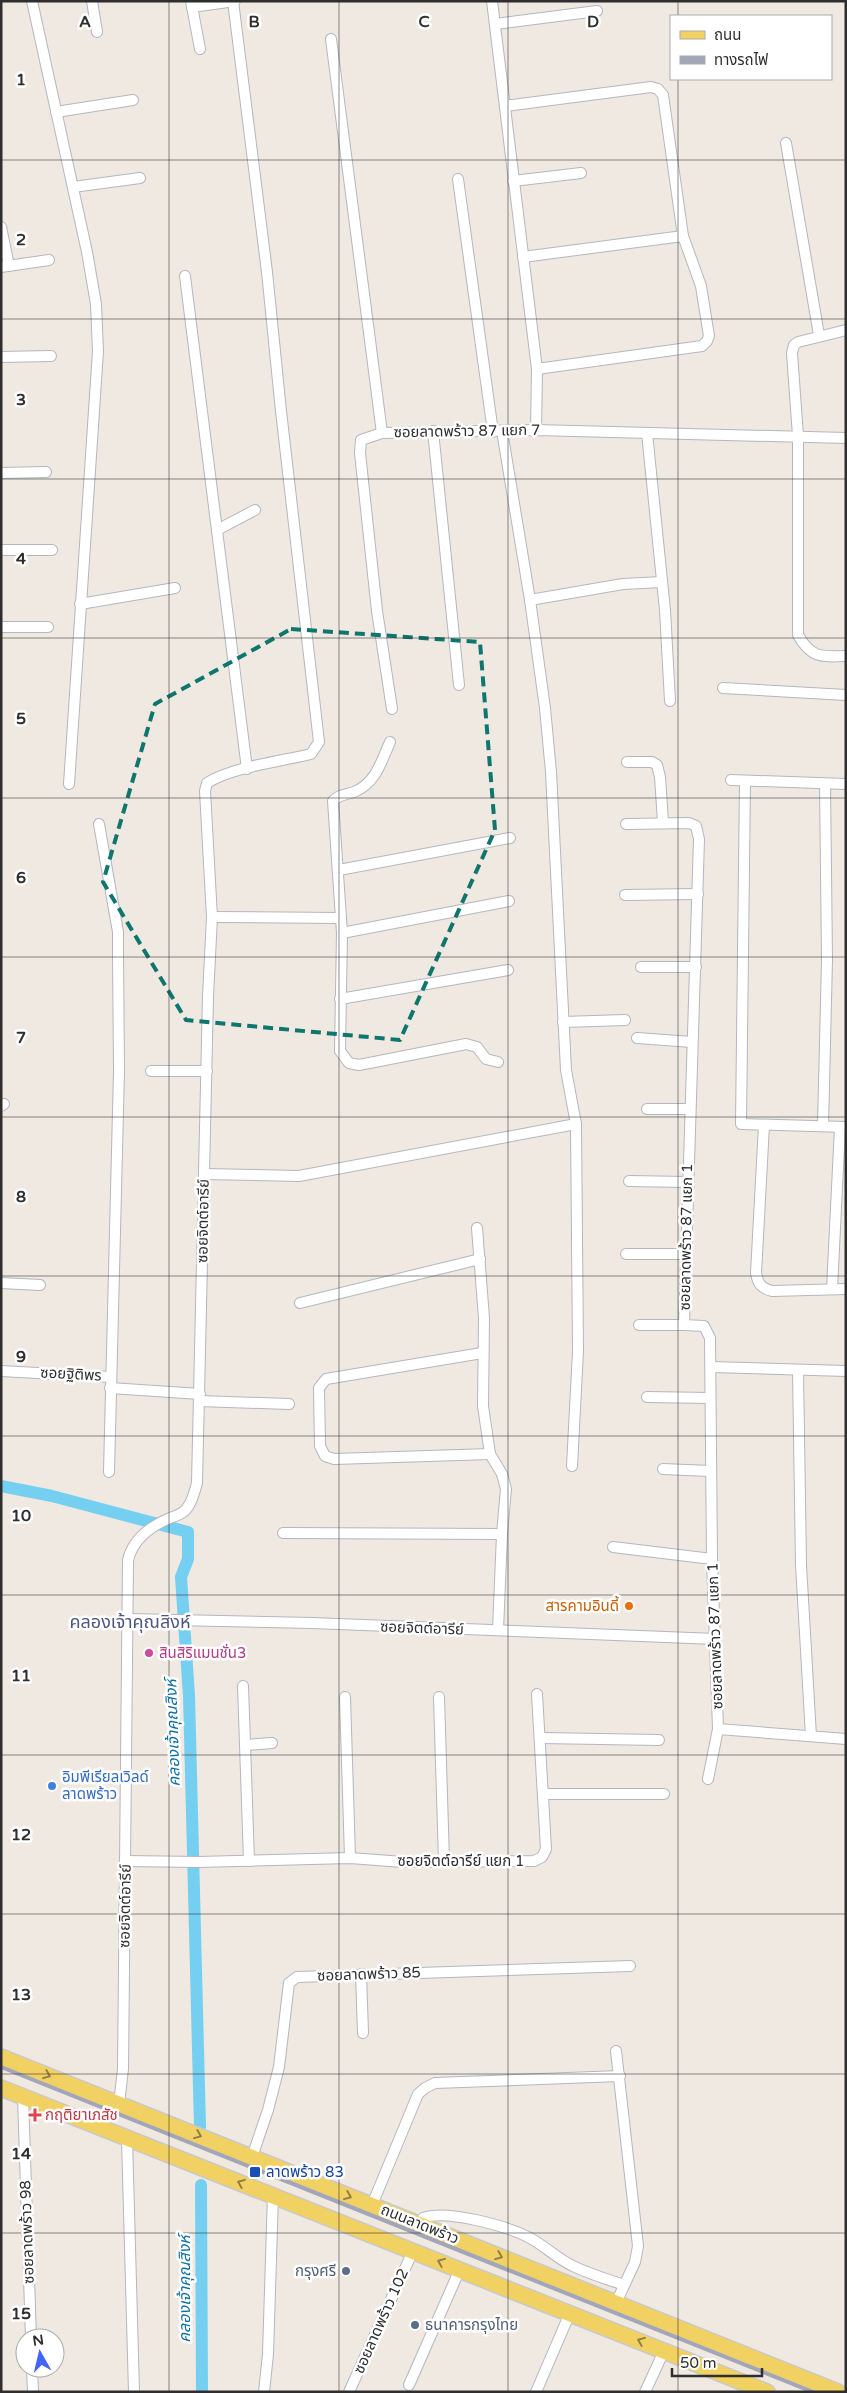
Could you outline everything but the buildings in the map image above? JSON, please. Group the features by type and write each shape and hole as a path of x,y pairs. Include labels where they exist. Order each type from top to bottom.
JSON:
{"main road":[{"name":"ถนนลาดพร้าว","path":"1,2057 838,2392"},
{"name":"ถนนลาดพร้าว","path":"1,2088 767,2392"}],"street":[{"path":"32,1 87,252 98,325 98,351 69,784"},
{"path":"92,1 97,32"},
{"path":"185,276 247,769 311,754 319,742 280,411 267,272 234,1 192,4 200,49"},
{"path":"492,1 537,369 536,430"},
{"path":"495,24 598,11"},
{"path":"332,39 382,432"},
{"path":"505,106 651,87 658,89 663,95 683,236 701,286 709,336 702,346 537,369"},
{"path":"56,112 133,100"},
{"path":"786,143 820,335"},
{"path":"513,181 581,173"},
{"path":"73,187 140,178"},
{"path":"458,179 498,432 530,600 545,708 551,772 566,1070 576,1124 578,1351 572,1466"},
{"path":"1,227 5,267 49,260"},
{"path":"523,257 683,236"},
{"path":"846,330 798,342 794,345 792,353 798,436 798,635 804,646 811,653 824,656 846,656"},
{"path":"1,357 51,356"},
{"name":"ซอยลาดพร้าว 87 แยก 7","path":"392,709 377,611 361,440 382,432 498,432 536,430 846,438"},
{"path":"434,431 459,685"},
{"path":"647,433 662,582 670,701"},
{"path":"1,472 46,472"},
{"path":"217,530 255,510"},
{"path":"1,550 52,550"},
{"path":"530,600 623,584 662,582"},
{"path":"80,604 175,588"},
{"path":"1,627 48,627"},
{"path":"723,688 846,695"},
{"path":"390,742 375,777 362,788 338,795 333,801 342,933 340,1050 349,1063 359,1065 466,1044 477,1047 486,1059 498,1062"},
{"path":"627,762 652,762 657,765 660,777 663,822"},
{"name":"ซอยจิตต์อารีย์","path":"119,2104 123,2069 128,1560 130,1551 138,1539 154,1526 183,1513 189,1505 197,1483 208,996 212,916 205,791 207,783 213,779 247,769"},
{"path":"731,780 846,784"},
{"path":"745,781 741,1124 843,1126 832,1290"},
{"path":"823,1126 826,960 826,784"},
{"name":"ซอยลาดพร้าว 87 แยก 1","path":"626,824 689,823 696,826 698,830 696,967 689,1109 684,1326 704,1326 708,1330 711,1367 710,1471 718,1729 708,1779"},
{"path":"99,824 118,932 119,1071 109,1472"},
{"path":"339,870 510,838"},
{"path":"625,895 698,894"},
{"path":"342,933 509,901"},
{"path":"212,916 340,918"},
{"path":"641,967 696,967"},
{"path":"340,999 508,970"},
{"path":"563,1022 625,1020"},
{"path":"637,1038 692,1042"},
{"path":"151,1071 207,1071"},
{"path":"647,1109 689,1109"},
{"path":"204,1174 299,1176 576,1124"},
{"path":"764,1125 756,1274 758,1283 763,1289 772,1291 846,1290"},
{"path":"629,1181 687,1182"},
{"path":"477,1228 484,1318 482,1353 483,1406 490,1454 502,1474 506,1490 498,1630"},
{"path":"626,1254 686,1254"},
{"path":"300,1303 480,1259"},
{"path":"1,1283 40,1285"},
{"path":"639,1325 684,1326"},
{"path":"482,1353 326,1379 320,1388 320,1446 325,1456 334,1459 490,1454"},
{"path":"711,1367 846,1371"},
{"name":"ซอยฐิติพร","path":"1,1370 110,1377"},
{"path":"798,1370 800,1565 811,1736"},
{"name":"ซอยฐิติพร","path":"110,1388 200,1398 289,1404"},
{"path":"647,1397 710,1398"},
{"path":"663,1469 710,1471"},
{"path":"283,1533 502,1534"},
{"path":"613,1547 712,1560"},
{"name":"ซอยจิตต์อารีย์","path":"128,1619 498,1630 716,1639"},
{"path":"243,1686 249,1861"},
{"name":"ซอยจิตต์อารีย์ แยก 1","path":"126,1861 198,1862 350,1858 403,1862 534,1861 542,1857 546,1849 537,1694"},
{"path":"345,1697 350,1858"},
{"path":"439,1697 444,1861"},
{"name":"ซอยลาดพร้าว 87 แยก 1","path":"718,1729 846,1739"},
{"path":"541,1738 659,1740"},
{"path":"246,1745 272,1743"},
{"path":"543,1794 664,1794"},
{"name":"ซอยลาดพร้าว 85","path":"252,2157 268,2110 279,2067 289,1983 297,1977 630,1966"},
{"path":"361,1974 363,2033"},
{"path":"616,2050 638,2246 635,2262 616,2303"},
{"path":"372,2205 418,2094 434,2083 620,2076"},
{"name":"ซอยลาดพร้าว 98","path":"23,2097 31,2328"},
{"path":"127,2138 134,2392"},
{"path":"264,2392 268,2354 273,2195"},
{"path":"420,2224 423,2218 441,2214 461,2217 506,2229 526,2236 544,2246 555,2257 576,2268 624,2285"},
{"name":"ซอยลาดพร้าว 102","path":"350,2392 412,2251"},
{"path":"409,2385 460,2270"},
{"path":"536,2392 570,2313"},
{"path":"645,2392 664,2350"},
{"path":"32,2378 33,2392"}],"highlighted area":[{"path":"291,629 480,642 495,830 400,1040 186,1020 103,882 155,704"}],"waterway":[{"name":"คลองเจ้าคุณสิงห์","path":"1,1486 52,1496 188,1532 188,1559 181,1577 189,1696 200,2127"},
{"name":"คลองเจ้าคุณสิงห์","path":"201,2185 202,2392"}],"railway":[{"path":"1,2067 813,2392"}],"place":[{"name":"สารคามอินดี้","path":"629,1606"},
{"name":"สินสิริแมนชั่น3","path":"149,1653"},
{"name":"อิมพีเรียลเวิลด์ ลาดพร้าว","path":"52,1786"},
{"name":"กฤติยาเภสัช","path":"35,2115"},
{"name":"ลาดพร้าว 83","path":"255,2172"},
{"name":"กรุงศรี","path":"346,2271"},
{"name":"ธนาคารกรุงไทย","path":"415,2325"}],"district":[{"name":"คลองเจ้าคุณสิงห์","path":"130,1622"}]}
